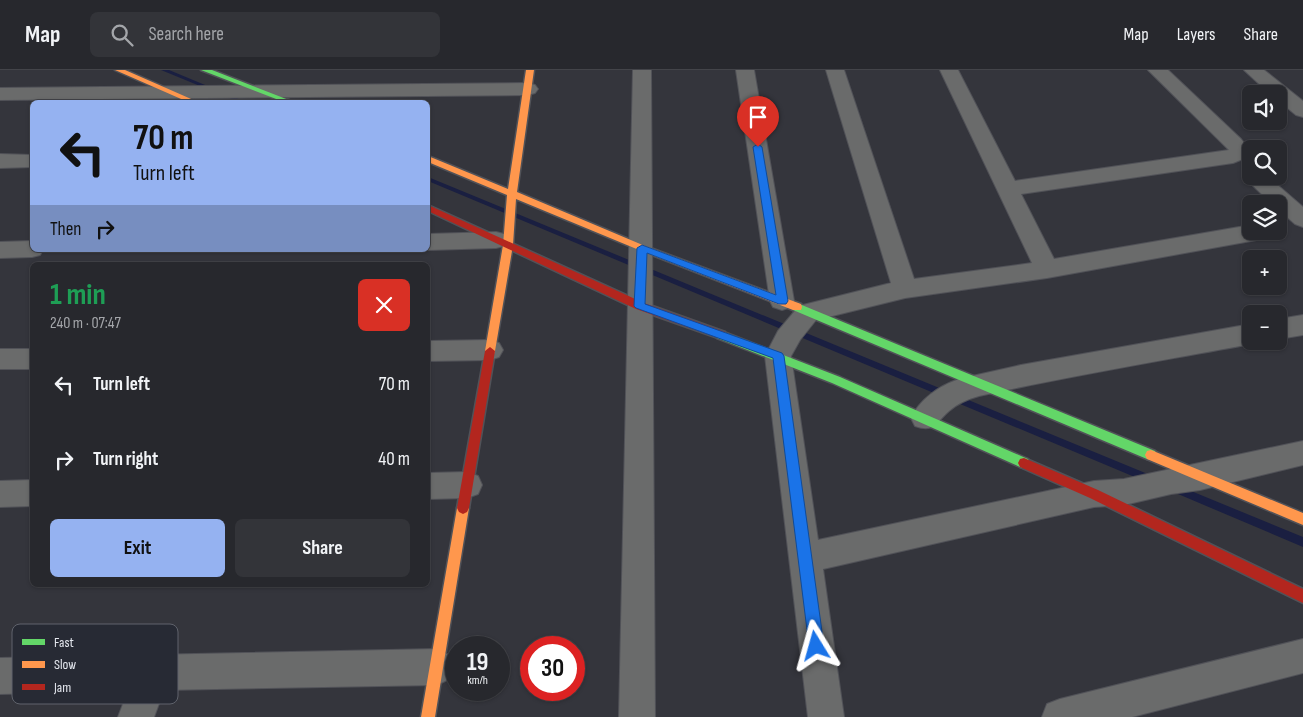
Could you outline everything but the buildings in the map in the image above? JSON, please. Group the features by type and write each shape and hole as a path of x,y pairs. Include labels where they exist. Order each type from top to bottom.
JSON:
{"street":[{"path":"119,70 168,91 198,98 242,92 528,89"},
{"path":"205,70 285,100"},
{"path":"421,91 425,70"},
{"path":"428,717 490,350 502,243 512,193 530,70"},
{"path":"637,717 642,70"},
{"path":"745,70 782,301 792,333 805,558 826,717"},
{"path":"835,70 905,289"},
{"path":"949,70 1047,269"},
{"path":"1008,190 1233,158 1241,152 1234,143 1157,70"},
{"path":"1253,70 1303,111"},
{"path":"0,94 168,91"},
{"path":"1233,158 1242,166"},
{"path":"430,160 642,248 782,301"},
{"path":"0,161 30,161"},
{"path":"1264,185 1303,219"},
{"path":"430,209 640,306 792,333 951,399 1200,477 1303,519"},
{"path":"1287,227 1303,224"},
{"path":"792,333 905,289 1047,269 1242,235"},
{"path":"430,242 502,243"},
{"path":"0,250 30,250"},
{"path":"1287,328 1303,325"},
{"path":"792,333 951,399 1094,494 1303,596"},
{"path":"951,399 1242,336"},
{"path":"430,351 490,350"},
{"path":"0,359 30,359"},
{"path":"805,558 1094,494 1124,492 1171,481 1200,477 1303,453"},
{"path":"430,486 467,485"},
{"path":"0,494 30,493"},
{"path":"1060,717 1303,656"},
{"path":"178,672 437,666"},
{"path":"136,717 141,704"}],"waterway":[{"path":"164,70 238,100"},
{"path":"430,180 1152,480"},
{"path":"1174,488 1303,542"}],"traffic: fast":[{"path":"205,70 285,100"},
{"path":"797,307 1151,455"},
{"path":"721,335 836,380 1024,463"}],"traffic: slow":[{"path":"119,70 189,100"},
{"path":"490,351 508,245 512,193 530,70"},
{"path":"430,160 642,248 797,307"},
{"path":"1151,455 1303,519"},
{"path":"428,717 463,508"}],"traffic: jam":[{"path":"430,209 640,306 721,335"},
{"path":"463,508 490,351"},
{"path":"1024,463 1094,494 1303,596"}],"route":[{"path":"758,147 782,301 642,248 640,306 778,356 816,646"}]}
